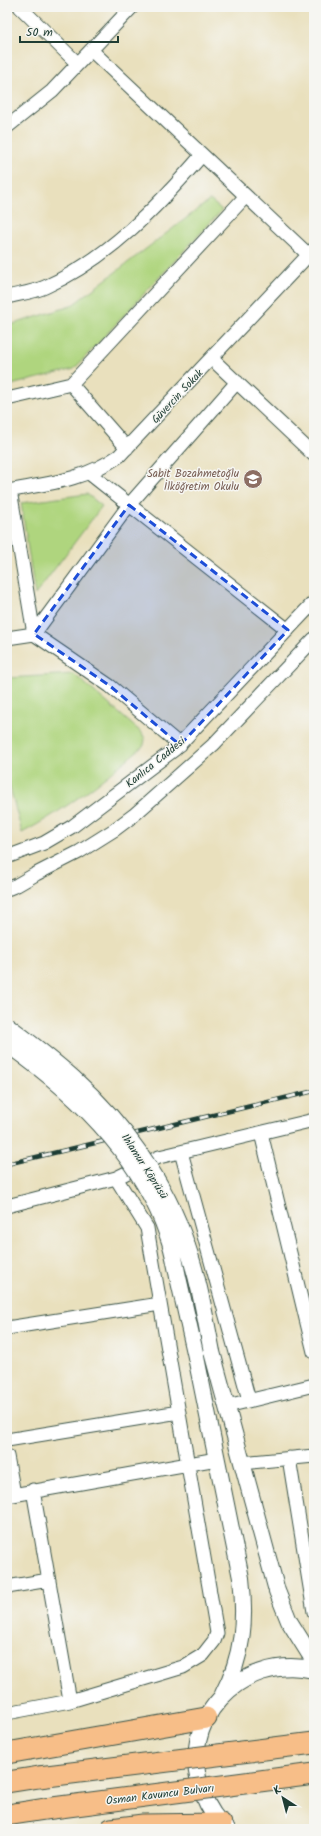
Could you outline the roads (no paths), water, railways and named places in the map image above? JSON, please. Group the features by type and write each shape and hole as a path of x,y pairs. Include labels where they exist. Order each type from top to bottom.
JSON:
{"highway":[{"path":"7,1753 206,1718"},
{"path":"7,1782 314,1743"},
{"name":"Osman Kavuncu Bulvarı","path":"7,1815 314,1774"},
{"path":"111,1829 143,1825 224,1827"}],"street":[{"path":"20,7 78,64"},
{"path":"7,128 38,104 132,7"},
{"path":"91,50 246,196 312,255"},
{"path":"7,297 44,288 94,258 149,213 202,155"},
{"path":"7,399 70,384 246,196"},
{"name":"Güvercin Sokak","path":"8,491 71,479 89,473 106,464 127,448 312,255"},
{"path":"212,359 314,455"},
{"path":"34,634 129,505 236,382"},
{"path":"70,384 127,448"},
{"path":"89,473 288,630"},
{"path":"8,491 34,634"},
{"name":"Kanlıca Caddesi","path":"7,857 44,843 73,826 180,745 314,602"},
{"path":"7,638 34,634 110,686 180,745"},
{"path":"7,889 79,852 114,830 134,815 213,745 314,639"},
{"name":"Ihlamur Köprüsü","path":"7,1025 55,1063 88,1092 127,1137 156,1179 174,1214 194,1267 212,1352 277,1591 289,1621 313,1660"},
{"name":"Ihlamur Köprüsü","path":"7,1044 57,1082 93,1116 122,1152 146,1186 169,1237 196,1357 241,1578 244,1613 242,1640 239,1654 223,1694"},
{"path":"7,1206 116,1178 159,1157 314,1120"},
{"path":"261,1133 314,1352"},
{"path":"181,1152 249,1400"},
{"path":"7,1713 70,1701 190,1664 203,1655 214,1641 217,1633 146,1228 116,1178"},
{"path":"7,1328 160,1304"},
{"path":"227,1406 314,1385"},
{"path":"7,1440 178,1412"},
{"path":"7,1456 10,1495 217,1459"},
{"path":"242,1463 314,1456"},
{"path":"289,1458 314,1612"},
{"path":"33,1490 70,1701"},
{"path":"7,1587 49,1580"},
{"path":"224,1827 208,1806 199,1784 196,1762 198,1739 206,1718 223,1694 240,1681 260,1672 281,1667 302,1667 313,1660"}],"railway":[{"path":"7,1164 314,1091"}],"place":[{"name":"Sabit Bozahmetoğlu İlköğretim Okulu","path":"253,479"}]}
